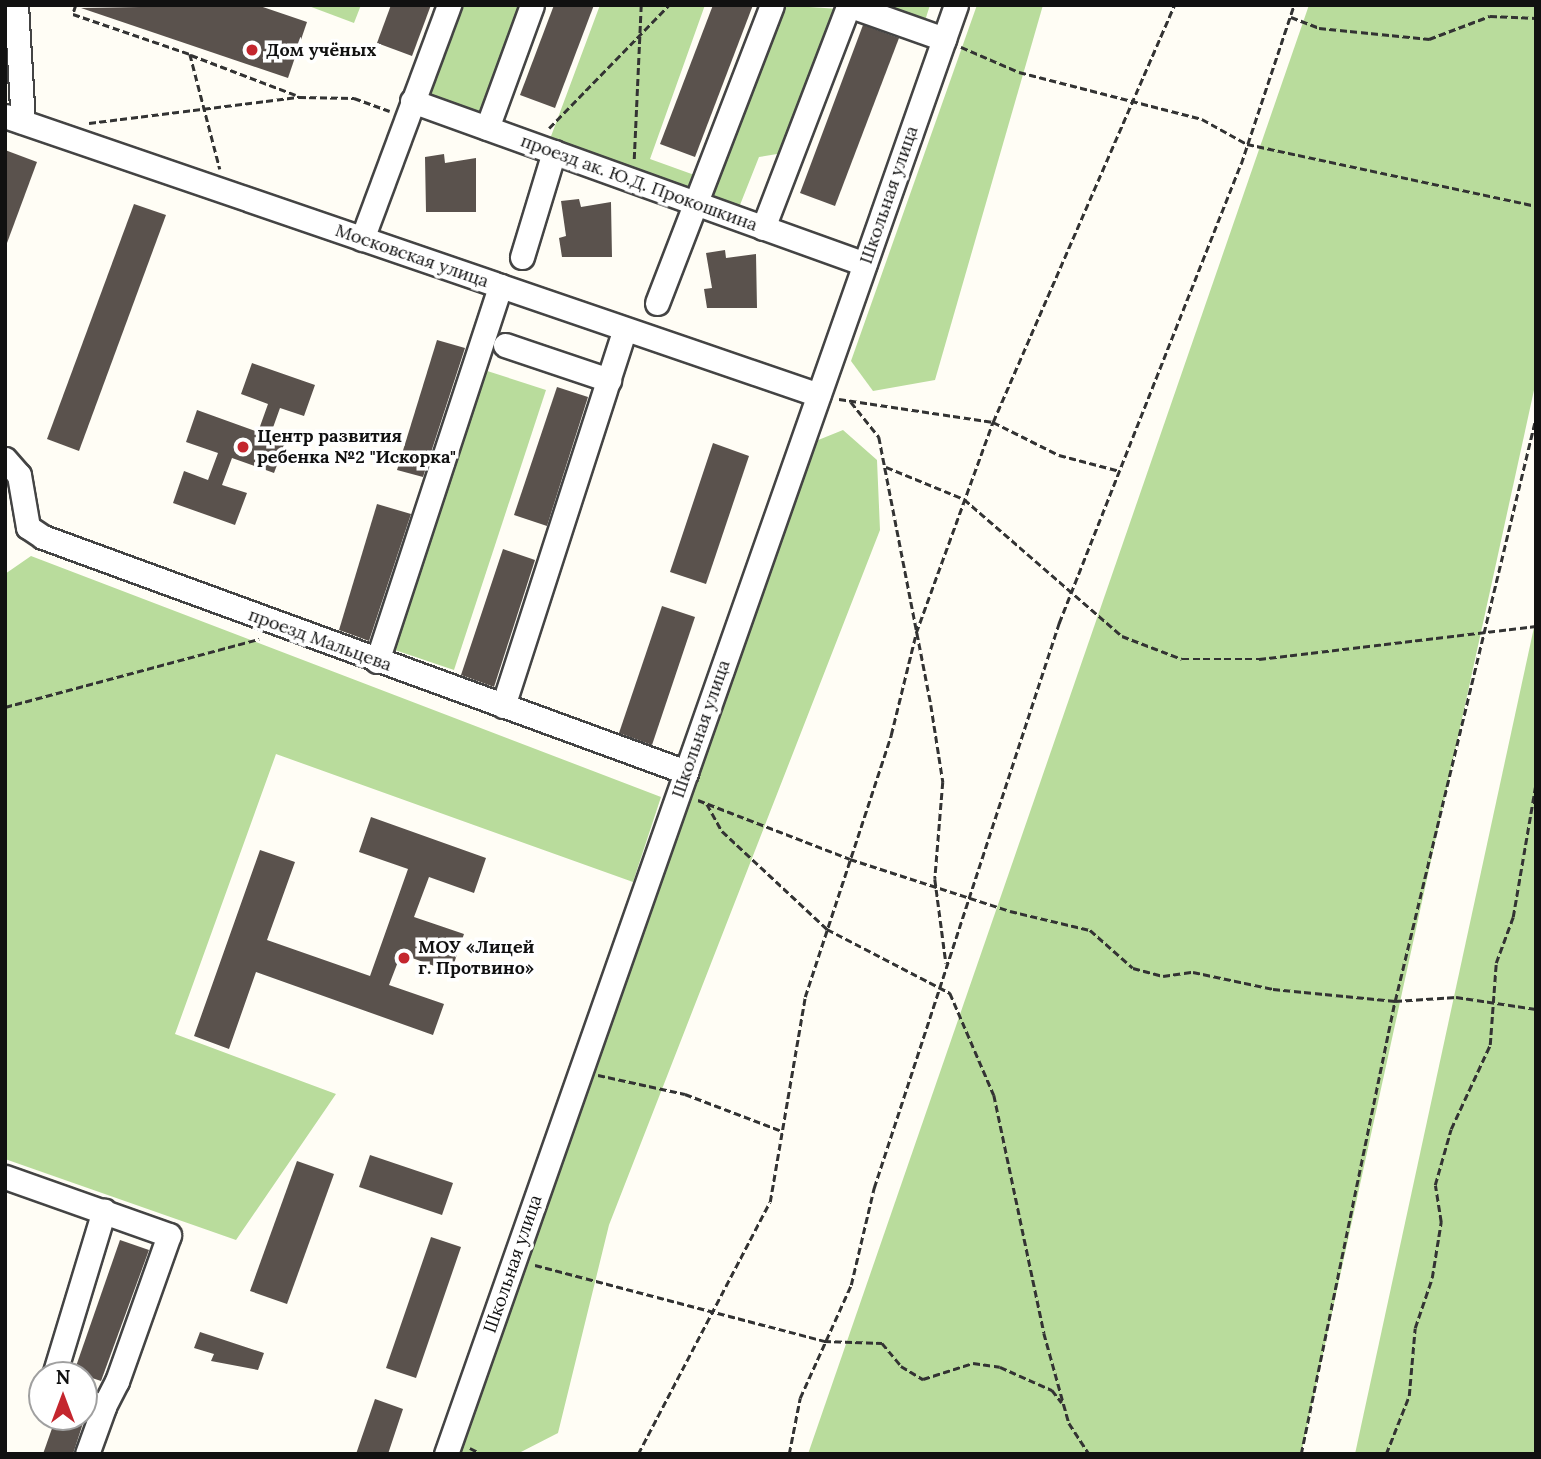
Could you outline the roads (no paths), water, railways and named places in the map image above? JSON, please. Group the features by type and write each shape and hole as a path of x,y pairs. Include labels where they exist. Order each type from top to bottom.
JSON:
{"street":[{"path":"14,119 16,5"},
{"path":"362,239 449,5"},
{"path":"487,128 532,5"},
{"path":"657,303 772,5"},
{"path":"764,228 848,5 944,39"},
{"name":"Школьная улица","path":"446,1454 956,5"},
{"name":"проезд ак. Ю.Д. Прокошкина","path":"409,109 487,128 865,264"},
{"name":"Московская улица","path":"14,119 819,395"},
{"path":"522,257 544,148"},
{"path":"377,661 500,286"},
{"path":"503,706 625,329"},
{"path":"505,345 609,380"},
{"name":"проезд Мальцева","path":"5,459 17,469 24,520 34,533 503,706 682,783"},
{"path":"5,1177 169,1235 98,1394"},
{"path":"58,1361 104,1210"},
{"path":"87,1454 90,1431"}],"place":[{"name":"Дом учёных","path":"252,50"},
{"name":"Центр развития ребенка №2 \"Искорка\"","path":"243,447"},
{"name":"МОУ «Лицей г. Протвино»","path":"404,958"}]}
